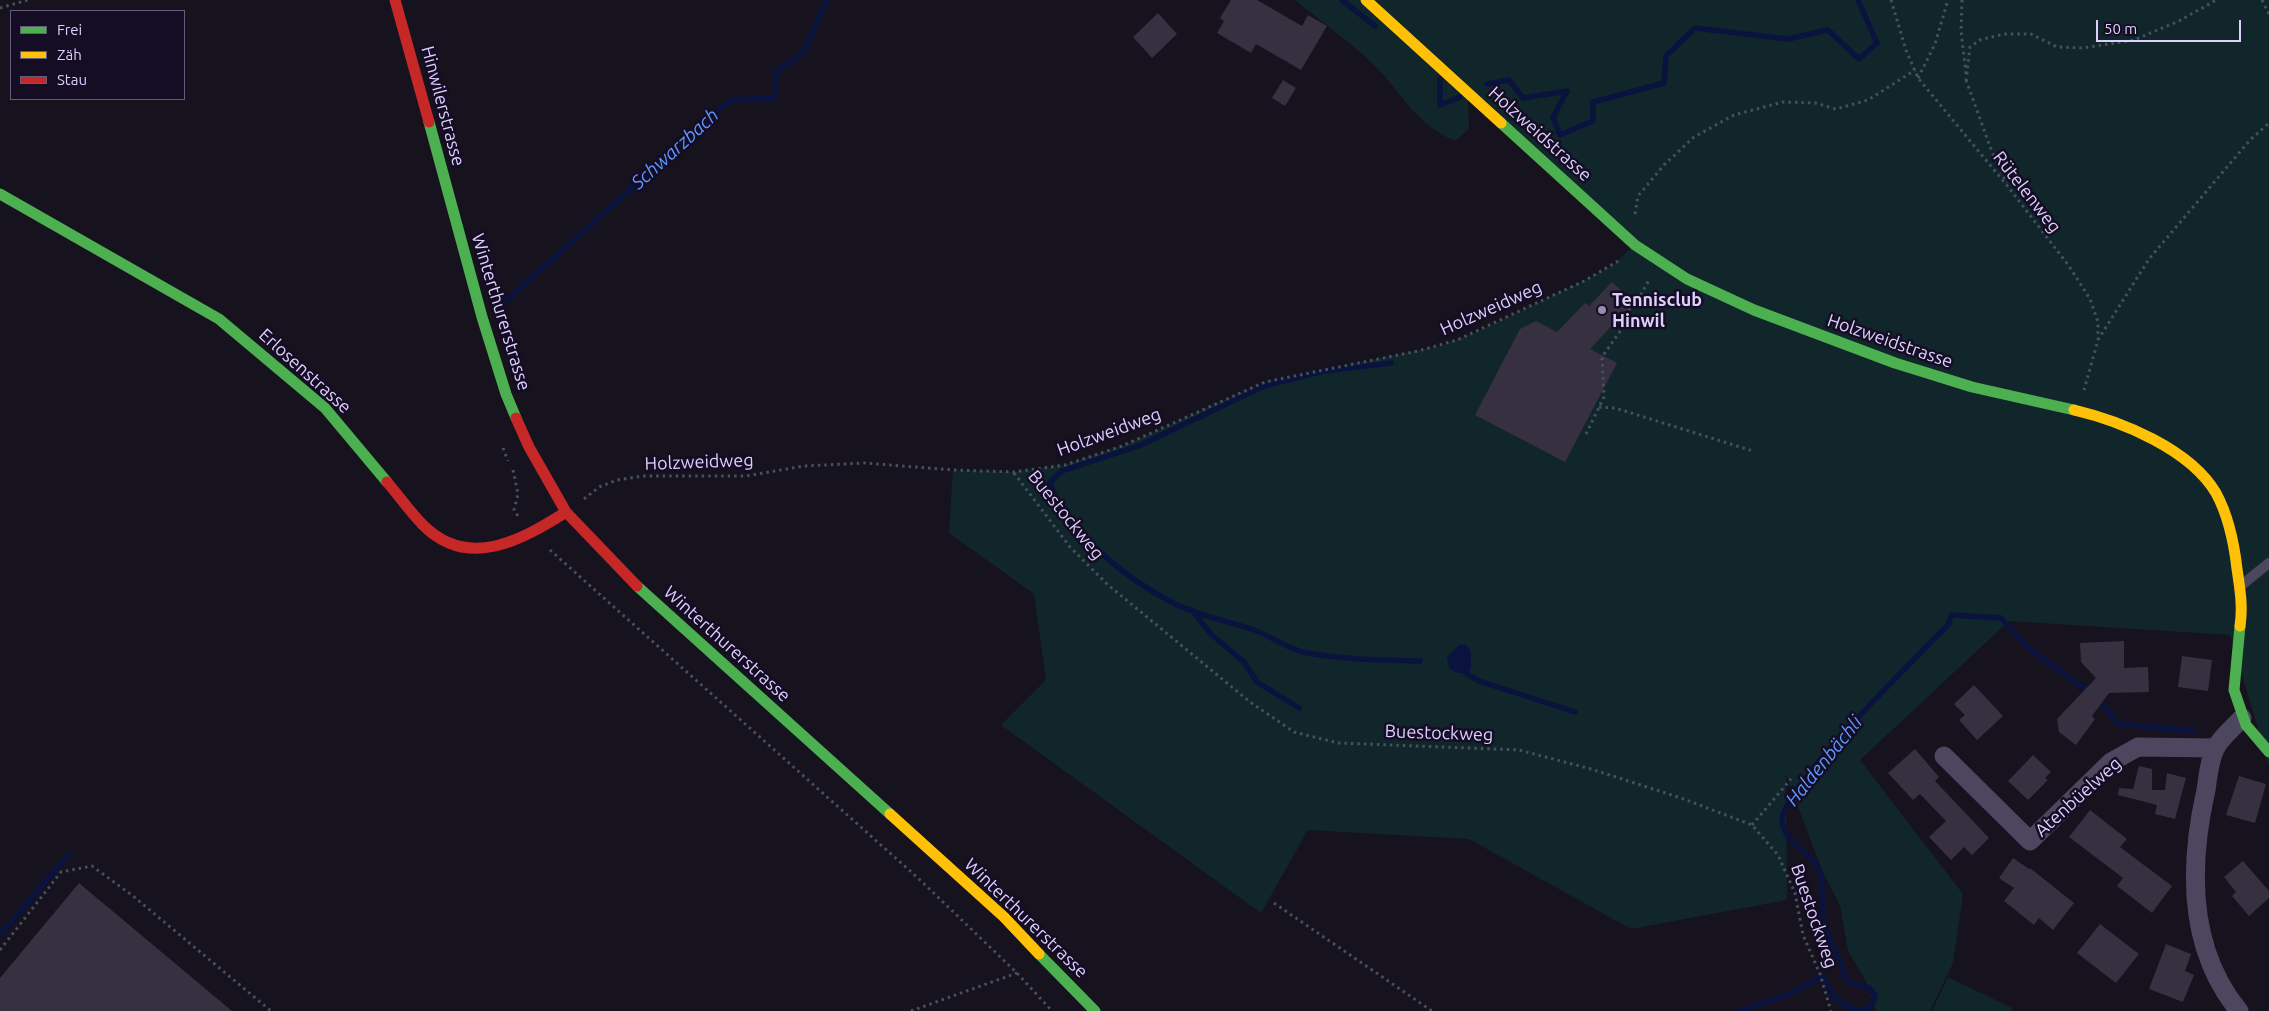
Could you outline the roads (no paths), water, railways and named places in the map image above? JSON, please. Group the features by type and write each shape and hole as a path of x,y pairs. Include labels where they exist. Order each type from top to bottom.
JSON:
{"street":[{"name":"Hinwilerstrasse","path":"395,0 456,222"},
{"name":"Holzweidstrasse","path":"1366,0 1630,241 1659,262 1739,304 1895,363 1972,387 2078,410 2119,424 2152,439 2179,456 2201,475 2215,492 2229,522 2240,586 2242,622 2234,682 2242,718 2269,752"},
{"name":"Erlosenstrasse","path":"0,194 219,319 325,408 425,527 457,547 494,548 532,534 566,512"},
{"name":"Winterthurerstrasse","path":"456,222 506,394 529,447 566,512 640,589 1004,917 1095,1011"},
{"path":"2239,1011 2212,970 2201,931 2194,895 2194,860 2215,748 2242,718"},
{"name":"Atenbüelweg","path":"1944,756 2030,841 2111,762 2138,747 2215,748"}],"lane":[{"path":"2240,586 2269,563"}],"waterway":[{"name":"Schwarzbach","path":"500,306 730,100 775,98 777,71 803,53 827,0"},
{"name":"Schwarzbach","path":"1342,0 1375,26"},
{"name":"Schwarzbach","path":"1487,84 1509,80 1523,98 1567,91 1553,117 1560,135 1593,121 1593,102 1664,83 1666,56 1695,28 1788,39 1828,30 1859,59 1877,43 1858,0"},
{"name":"Schwarzbach","path":"1440,79 1440,105 1460,97"},
{"path":"1391,363 1324,371 1264,386 1141,445 1062,471 1050,482 1069,519 1101,553 1139,583 1175,604 1254,630 1303,652 1347,658 1420,661"},
{"path":"1192,610 1211,634 1244,662 1257,682 1299,708"},
{"name":"Haldenbächli","path":"1857,1011 1870,1006 1875,995 1869,988 1846,981 1842,965 1825,925 1821,873 1810,857 1788,836 1782,822 1787,806 1802,782 1854,722 1949,624 1951,615 2001,618 2028,648 2091,693"},
{"path":"1467,674 1479,681 1575,712"},
{"path":"2098,698 2118,724 2194,731"},
{"name":"Schwarzbach","path":"0,935 69,854"},
{"name":"Haldenbächli","path":"1741,1011 1789,994 1823,976 1835,999 1857,1011"}],"place":[{"name":"Tennisclub Hinwil","path":"1602,310"}]}
